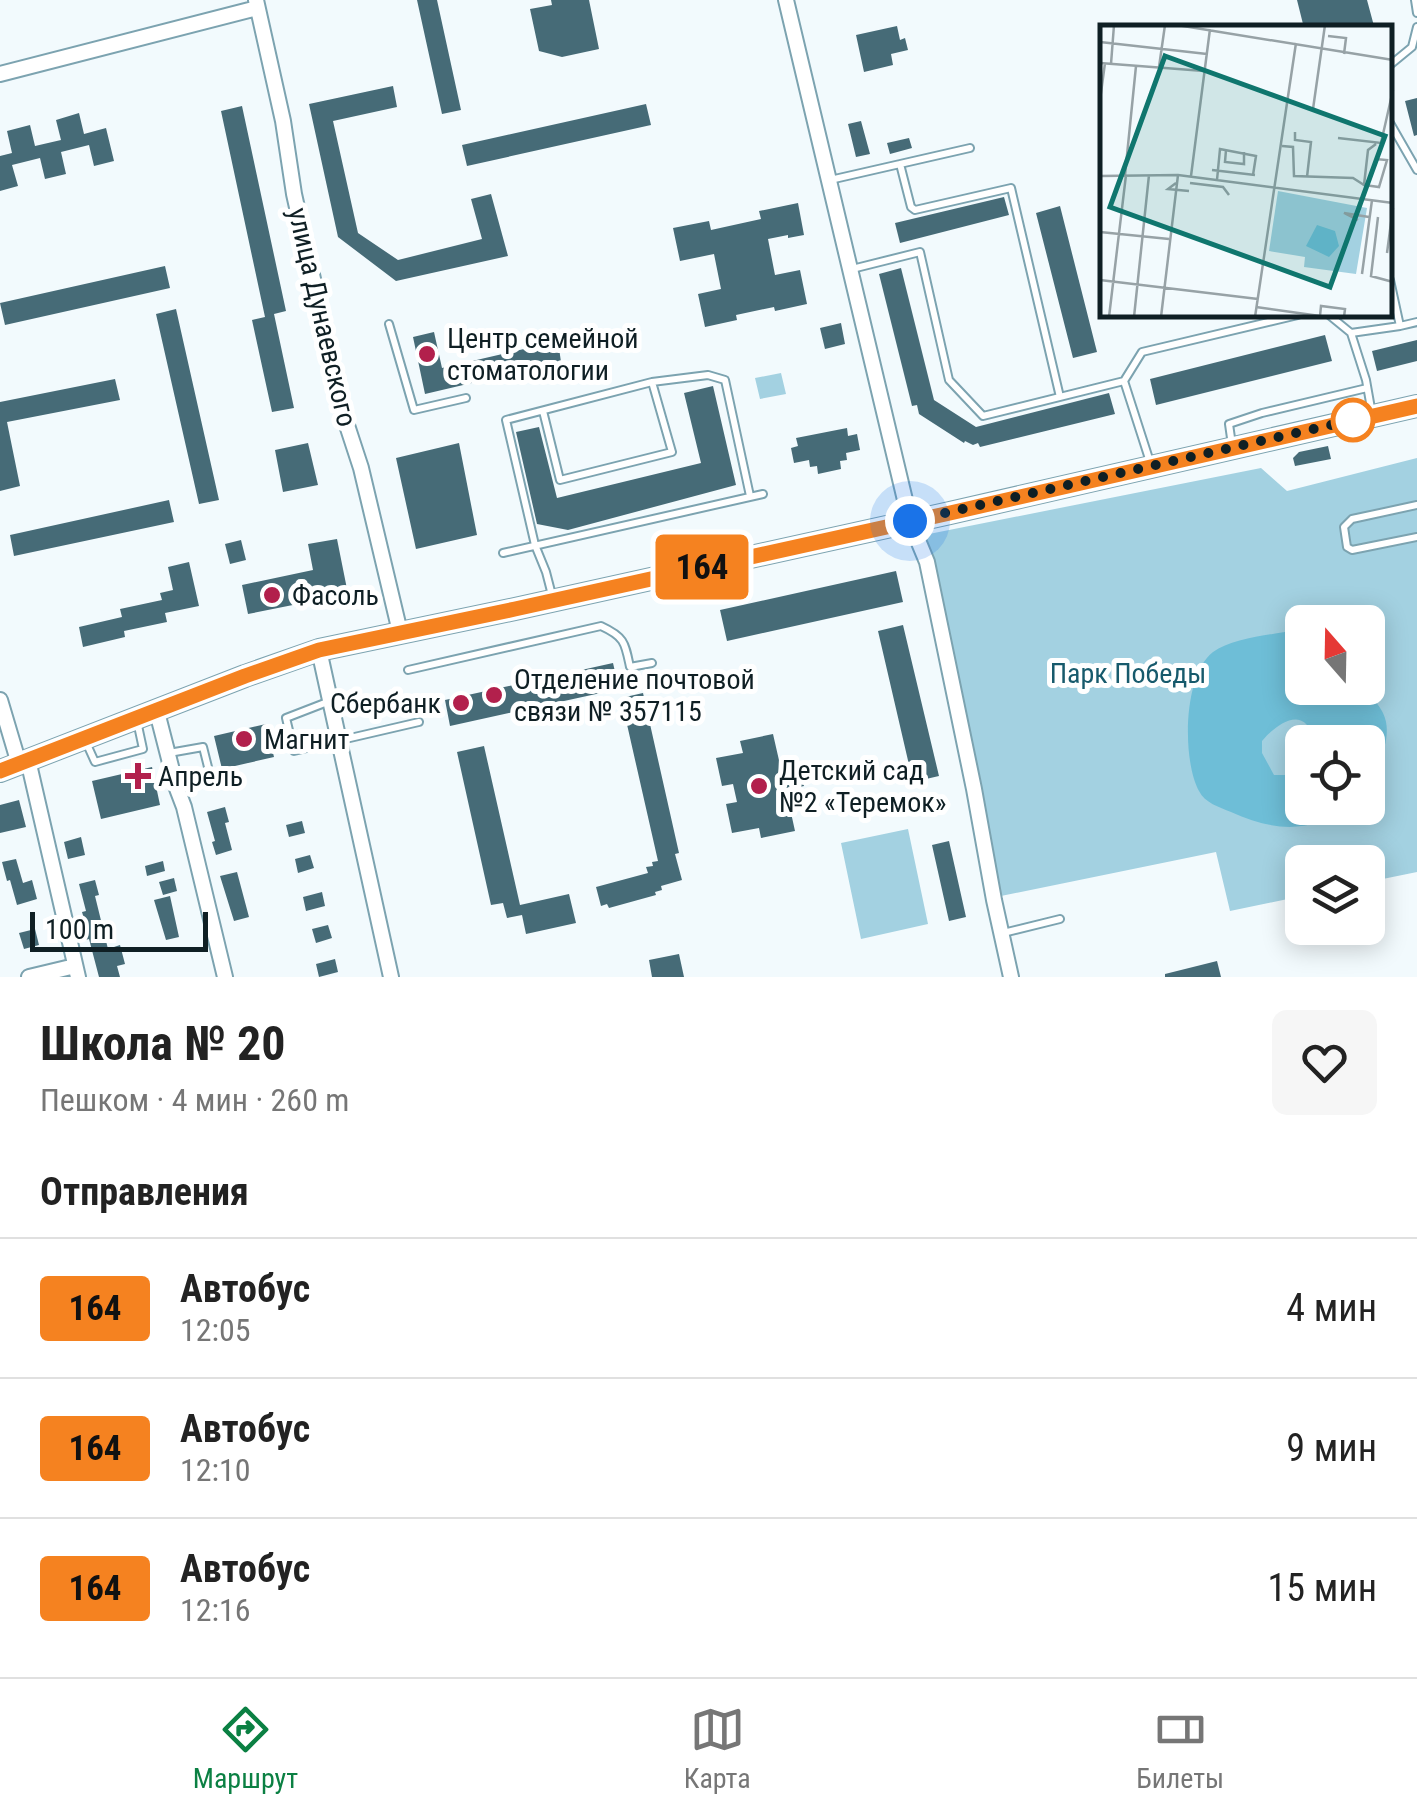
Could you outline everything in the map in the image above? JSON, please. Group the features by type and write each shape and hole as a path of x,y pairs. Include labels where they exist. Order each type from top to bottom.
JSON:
{"main road":[{"path":"15,765 319,650 1417,406"}],"street":[{"path":"786,0 910,521 926,562 1011,977"},
{"path":"0,74 256,4"},
{"name":"улица Дунаевского","path":"256,4 343,412 361,468 400,632"},
{"path":"319,650 391,977"},
{"path":"0,700 15,765 77,971 29,977"},
{"path":"146,716 167,753 184,807 226,977"}],"lane":[{"path":"1414,0 1417,10"},
{"path":"1392,64 1412,47 1417,27"},
{"path":"1392,127 1417,170"},
{"path":"829,180 970,148"},
{"path":"1406,153 1417,150"},
{"path":"900,164 915,210 1010,188 1060,397"},
{"path":"850,270 920,252 949,380 982,416 1124,381 1142,352 1285,318"},
{"path":"1392,289 1400,326"},
{"path":"1333,318 1351,333 1372,415"},
{"path":"1351,333 1417,322"},
{"path":"389,324 414,410 466,398"},
{"path":"553,600 535,545 506,420 652,382 708,375 725,380 750,496"},
{"path":"1124,381 1152,465"},
{"path":"544,411 560,480 672,452 652,382"},
{"path":"1233,446 1229,424 1367,388"},
{"path":"502,554 763,494"},
{"path":"1417,505 1352,519 1344,526 1347,547 1352,550 1417,537"},
{"path":"408,670 601,626 618,634 625,644 630,668 652,663"},
{"path":"330,701 286,718 294,751 418,722"},
{"path":"84,739 95,762 143,749 146,716"},
{"path":"167,753 202,747 210,775 176,786"},
{"path":"1001,934 1060,920"}],"green space":[{"path":"781,373 786,394 760,399 755,378"},
{"name":"Парк Победы","path":"1417,458 1417,872 1385,879 1385,845 1285,845 1285,900 1230,911 1216,852 996,897 924,535 1261,468 1287,491"},
{"path":"908,829 928,924 861,939 841,843"}],"shaded area":[{"path":"1285,632 1285,705 1377,705 1386,722 1385,743 1385,725 1307,725 1299,720 1284,722 1262,741 1262,753 1274,775 1285,775 1285,825 1308,825 1290,827 1261,823 1217,806 1205,799 1193,777 1188,719 1196,679 1213,652 1241,640"}],"building":[{"path":"417,0 437,0 461,110 442,114"},
{"path":"551,0 589,0 599,49 562,57 539,51 530,9 552,5"},
{"path":"1297,0 1367,0 1374,25 1303,25"},
{"path":"897,26 900,40 905,38 908,50 891,54 893,65 864,72 856,35"},
{"path":"393,86 397,107 333,121 358,233 398,260 482,239 471,199 491,194 508,256 396,281 338,237 309,104"},
{"path":"1417,98 1417,135 1414,136 1405,101"},
{"path":"646,104 651,125 467,166 462,145"},
{"path":"242,106 286,311 274,314 294,408 272,412 252,320 265,317 221,111"},
{"path":"79,113 84,134 106,128 114,161 94,166 89,145 61,152 66,174 45,179 40,158 12,165 18,186 0,191 0,156 12,153 7,131 30,125 35,146 61,140 56,120"},
{"path":"861,121 870,154 856,157 848,124"},
{"path":"909,138 912,148 890,154 887,143"},
{"path":"1004,197 1009,215 900,243 895,223"},
{"path":"798,203 804,235 768,239 775,275 800,270 807,304 736,315 737,320 705,327 698,294 721,289 714,254 680,261 673,228 709,221 711,230 761,219 759,211"},
{"path":"1060,206 1097,352 1073,358 1036,213"},
{"path":"165,266 170,288 5,325 0,303"},
{"path":"901,268 934,400 976,427 1109,393 1115,414 980,447 978,443 964,443 919,414 917,405 912,406 879,274"},
{"path":"176,309 219,500 199,504 156,314"},
{"path":"841,323 845,344 825,349 820,328"},
{"path":"434,332 442,368 558,341 561,362 425,394 413,337"},
{"path":"1325,335 1332,361 1156,405 1150,379"},
{"path":"1417,340 1417,361 1377,371 1372,351"},
{"path":"115,379 120,400 7,422 20,486 0,491 0,402"},
{"path":"713,386 736,485 568,530 537,524 516,432 539,427 557,498 701,463 684,393"},
{"path":"847,428 848,436 857,434 860,450 846,453 847,460 840,461 841,469 818,474 817,466 810,467 809,460 794,463 791,448 798,446 796,438"},
{"path":"308,443 318,485 283,492 275,450"},
{"path":"459,443 477,535 416,549 396,458"},
{"path":"1328,446 1331,459 1295,466 1293,458 1299,452"},
{"path":"169,500 174,522 14,556 10,535"},
{"path":"337,539 348,594 248,614 242,585 313,570 308,544"},
{"path":"241,540 246,560 230,564 225,544"},
{"path":"189,562 199,606 165,613 167,622 124,631 125,637 83,647 79,627 122,617 120,609 162,600 160,593 173,590 168,567"},
{"path":"896,571 903,602 727,641 720,610"},
{"path":"903,625 939,776 913,782 878,631"},
{"path":"613,663 619,689 450,726 445,700"},
{"path":"643,693 682,880 661,886 656,895 609,908 607,904 601,906 596,887 648,873 646,867 658,861 621,698"},
{"path":"266,724 274,757 222,769 214,736"},
{"path":"773,734 781,769 799,765 804,786 786,790 795,831 761,838 759,828 732,833 726,804 737,802 733,784 722,786 716,758 743,753 740,741"},
{"path":"484,746 520,905 569,894 576,923 526,934 522,915 507,918 503,903 491,905 457,752"},
{"path":"152,767 160,805 101,819 92,781"},
{"path":"19,800 26,827 0,833 0,805"},
{"path":"225,807 232,850 216,855 207,812"},
{"path":"302,821 305,833 289,837 286,825"},
{"path":"81,837 85,855 68,859 64,842"},
{"path":"949,841 966,917 949,921 932,845"},
{"path":"310,855 314,868 298,873 295,859"},
{"path":"16,859 23,883 32,880 37,899 17,905 2,862"},
{"path":"163,861 165,871 147,876 145,866"},
{"path":"237,872 249,917 234,921 220,876"},
{"path":"174,878 177,891 163,895 159,882"},
{"path":"95,880 108,949 120,945 125,964 117,966 120,977 99,977 89,939 82,941 80,931 87,929 79,884"},
{"path":"322,892 325,906 306,911 303,897"},
{"path":"170,896 179,937 166,940 154,900"},
{"path":"328,925 332,938 316,943 312,929"},
{"path":"35,929 39,945 24,949 19,933"},
{"path":"679,954 684,977 652,977 649,960"},
{"path":"335,959 338,972 319,977 316,964"},
{"path":"1217,961 1221,977 1165,977 1165,974"}],"bus line":[{"name":"164","path":"0,771 319,650 950,513 1417,406"}],"place":[{"name":"Центр cемейной cтоматологии","path":"427,354"},
{"name":"Фасоль","path":"272,595"},
{"name":"Отделение почтовой связи № 357115","path":"494,695"},
{"name":"Сбербанк","path":"461,703"},
{"name":"Магнит","path":"244,739"},
{"name":"Апрель","path":"138,776"},
{"name":"Детский сад №2 «Теремок»","path":"759,786"}],"route":[{"path":"910,521 1353,420"}]}
